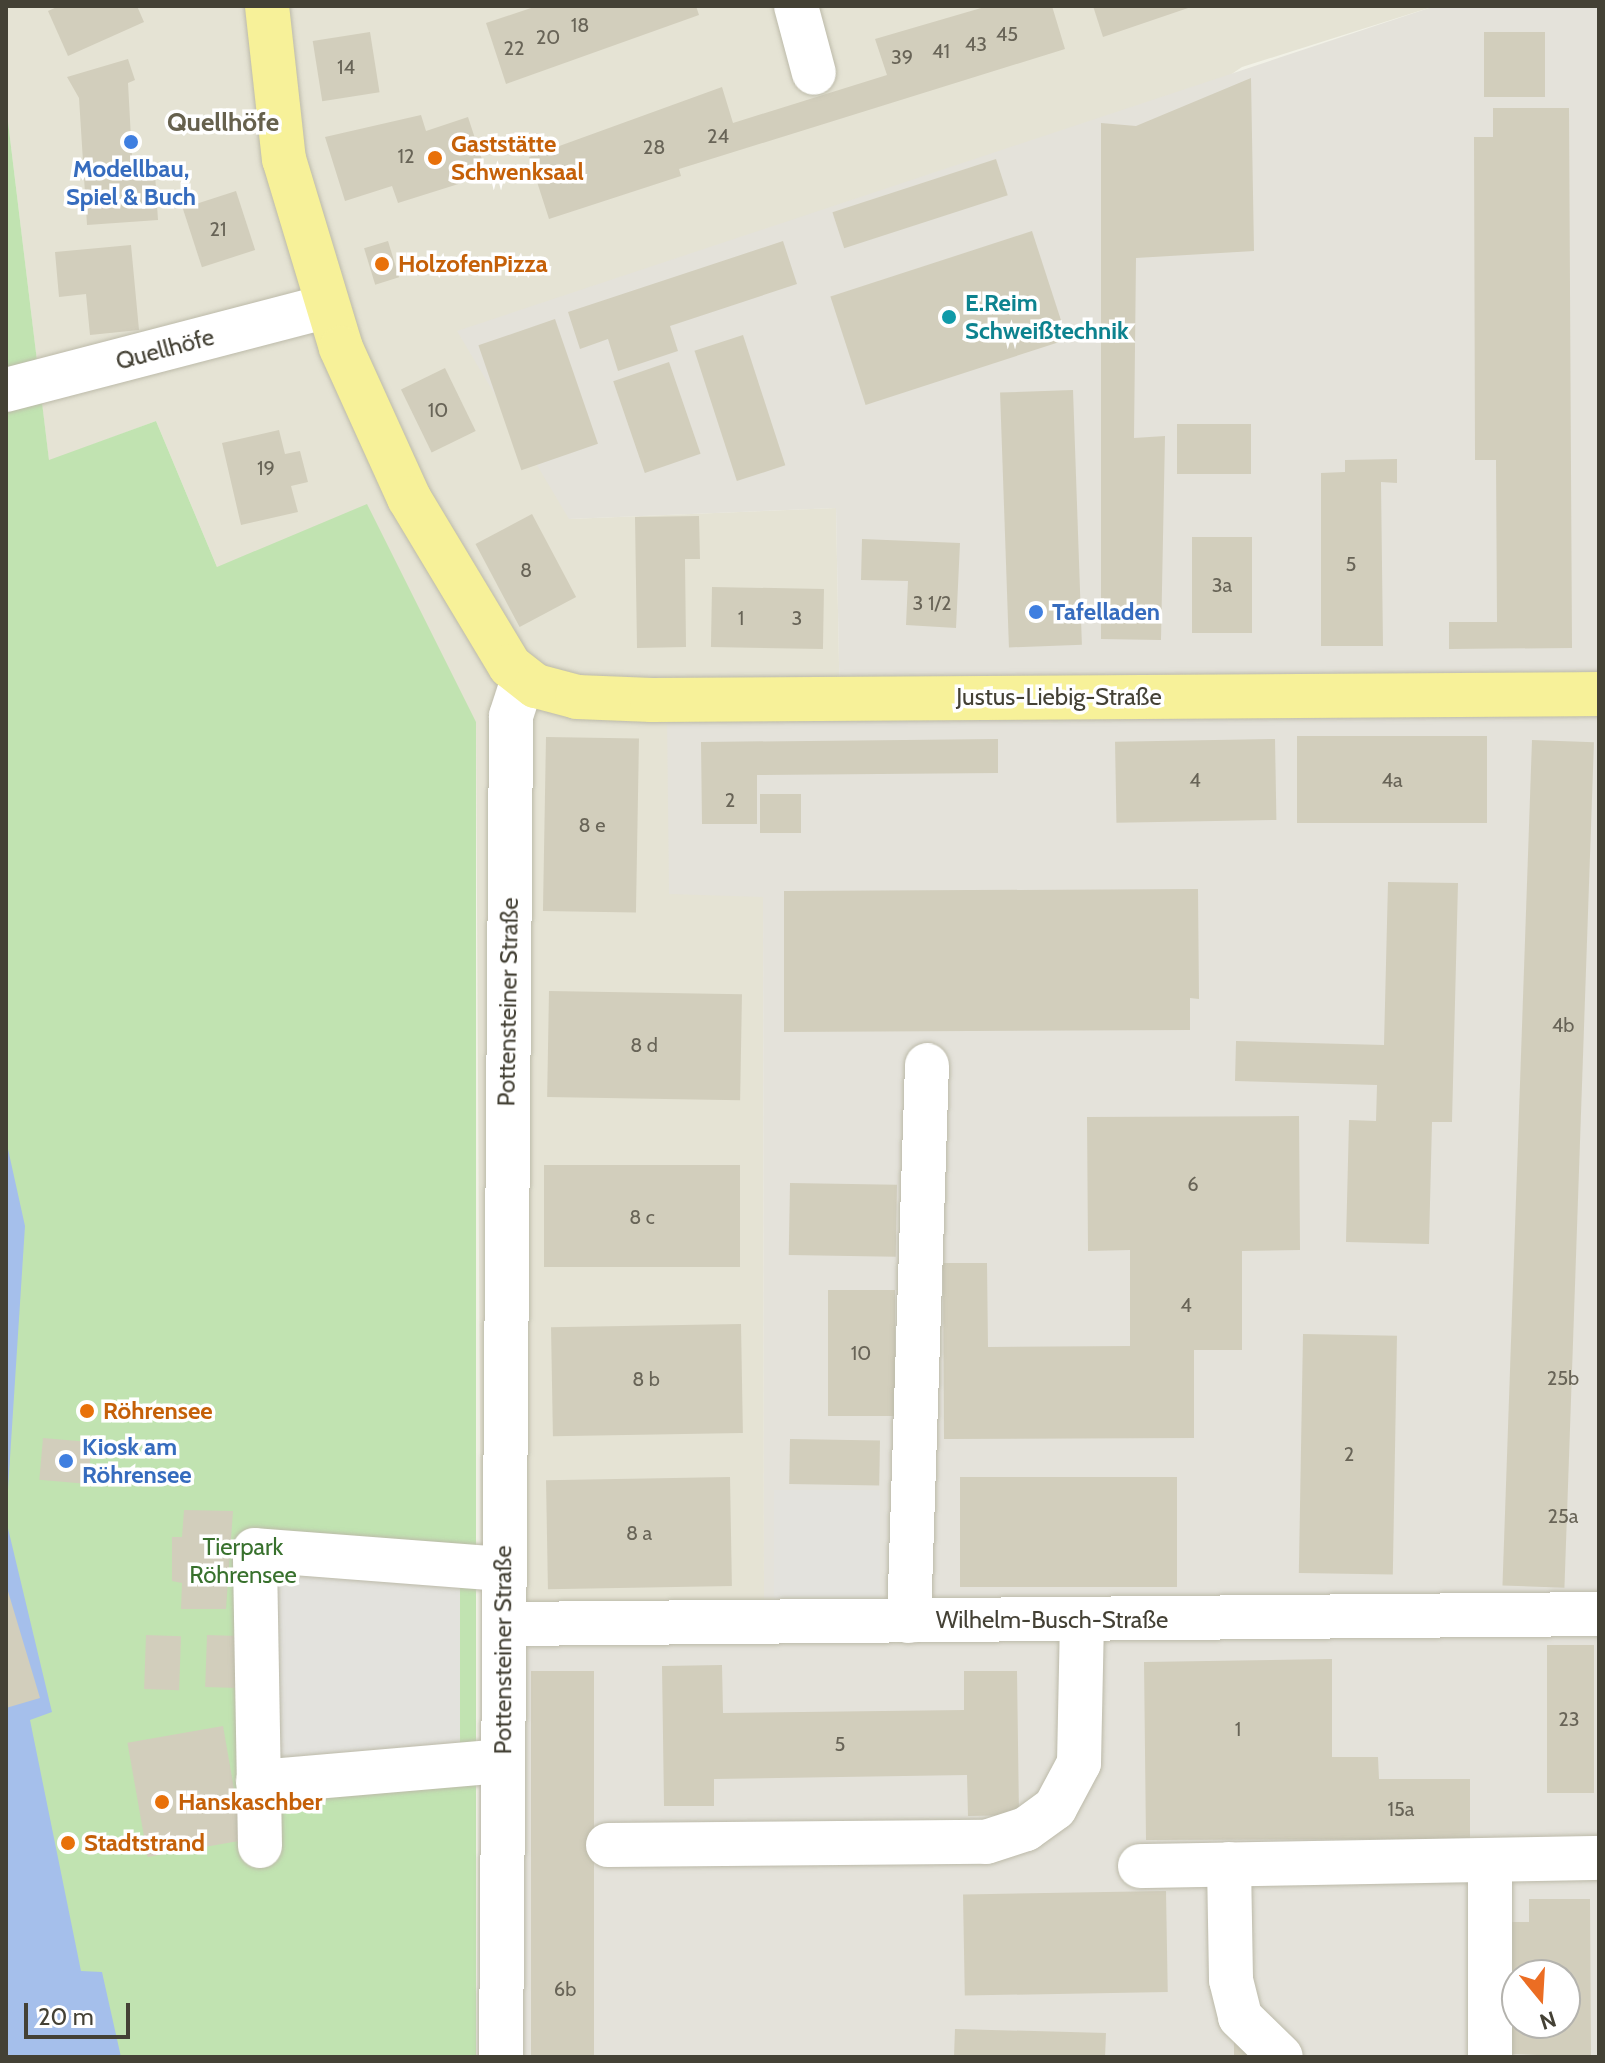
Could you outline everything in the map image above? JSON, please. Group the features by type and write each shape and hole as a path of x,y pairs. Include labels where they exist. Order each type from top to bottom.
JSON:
{"main road":[{"path":"267,6 284,159 325,307 409,498 523,678"},
{"name":"Justus-Liebig-Straße","path":"523,678 577,697 652,700 1599,694"}],"street":[{"path":"796,6 814,73"},
{"name":"Quellhöfe","path":"6,390 325,307"},
{"name":"Pottensteiner Straße","path":"501,2057 511,716 523,678"},
{"path":"909,1621 927,1065"},
{"path":"260,1846 255,1550 503,1569"},
{"name":"Wilhelm-Busch-Straße","path":"505,1624 1599,1614"},
{"path":"608,1845 986,1842 1026,1829 1055,1808 1079,1763 1082,1621"},
{"path":"258,1782 502,1761"},
{"path":"1140,1866 1599,1858"},
{"path":"1490,1860 1490,2057"},
{"path":"1229,1864 1237,2005 1281,2057"}],"shaded area":[{"path":"6,6 1435,6 1242,67 569,519 836,508 840,715 763,896 764,1601 481,1608 476,722 217,567 156,421 49,461 6,105"},
{"path":"1435,6 1599,6 1599,2057 476,2057 481,1608 764,1601 763,897 669,894 667,716 840,715 836,508 569,519 457,331"},
{"path":"774,1490 880,1490 880,1601 774,1601"},
{"path":"250,1541 460,1556 460,1769 257,1782"}],"green space":[{"name":"Tierpark Röhrensee","path":"6,105 49,460 156,421 217,567 367,504 476,722 476,2057 6,2057"}],"water":[{"path":"6,1140 25,1226 6,1520"},
{"path":"6,1520 52,1712 30,1720 81,1971 102,1972 121,2057 6,2057"}],"building":[{"path":"59,6 137,6 144,22 68,56 48,11"},
{"path":"537,6 696,6 699,15 506,84 486,23"},
{"path":"988,6 1052,6 1065,49 679,169 681,176 549,219 529,157 722,87 733,123 887,75 875,39"},
{"path":"1093,6 1194,6 1103,37"},
{"path":"370,32 380,92 322,101 313,41"},
{"path":"1484,32 1545,32 1545,97 1484,97"},
{"path":"128,59 135,80 128,83 133,175 155,174 158,220 87,225 79,98 67,77"},
{"path":"1251,78 1254,251 1136,258 1134,438 1165,436 1161,640 1101,639 1101,123 1136,126"},
{"path":"1493,108 1569,108 1572,648 1449,649 1449,622 1497,622 1496,460 1475,460 1474,137 1493,137"},
{"path":"421,115 426,131 468,117 487,175 398,203 392,186 345,201 325,137"},
{"path":"996,159 1008,195 844,248 832,212"},
{"path":"236,191 255,250 202,267 183,208"},
{"name":"E.Reim Schweißtechnik","path":"1032,231 1067,339 866,405 830,297"},
{"path":"388,241 399,277 375,285 364,248"},
{"path":"783,241 797,284 670,326 678,351 618,371 608,339 580,349 568,312"},
{"path":"131,245 139,330 90,335 86,294 59,297 55,252"},
{"path":"555,319 598,444 521,470 478,345"},
{"path":"743,335 785,465 737,481 694,351"},
{"path":"669,362 701,454 645,473 613,381"},
{"path":"445,368 476,431 432,452 401,389"},
{"path":"1073,390 1082,645 1009,647 1000,393"},
{"path":"1177,424 1251,424 1251,474 1177,474"},
{"path":"279,430 285,454 300,451 308,482 291,486 298,512 241,525 222,443"},
{"path":"1397,459 1397,483 1381,482 1383,646 1321,646 1321,473 1345,472 1345,460"},
{"path":"532,514 576,597 520,627 475,544"},
{"path":"699,516 700,559 685,559 686,647 637,648 635,517"},
{"path":"1192,537 1252,537 1252,633 1192,633"},
{"path":"862,539 960,543 956,628 906,625 908,581 861,580"},
{"path":"712,587 824,589 823,649 711,647"},
{"path":"1297,736 1487,736 1487,823 1297,823"},
{"path":"546,737 639,739 636,913 543,911"},
{"path":"998,739 998,773 757,775 757,824 702,824 701,742"},
{"path":"1275,739 1276,820 1116,823 1115,742"},
{"path":"1532,740 1594,742 1564,1588 1502,1585"},
{"path":"760,794 801,794 801,833 760,833"},
{"path":"1388,882 1458,883 1452,1122 1432,1122 1429,1244 1346,1242 1349,1120 1376,1121 1377,1085 1235,1081 1236,1041 1384,1045"},
{"path":"1198,889 1199,999 1190,998 1190,1030 784,1032 784,891"},
{"path":"549,991 742,994 740,1100 547,1097"},
{"path":"1299,1116 1300,1250 1242,1251 1242,1350 1194,1350 1194,1438 944,1439 943,1263 987,1263 988,1347 1130,1346 1130,1250 1088,1251 1087,1117"},
{"path":"544,1165 740,1165 740,1267 544,1267"},
{"path":"790,1183 897,1185 896,1257 789,1255"},
{"path":"828,1290 895,1290 895,1416 828,1416"},
{"path":"741,1324 743,1433 553,1436 551,1327"},
{"path":"1303,1334 1397,1336 1393,1575 1299,1573"},
{"name":"Kiosk am Röhrensee","path":"43,1438 92,1442 88,1484 39,1480"},
{"path":"790,1439 880,1441 879,1486 789,1484"},
{"path":"730,1477 732,1586 548,1589 546,1480"},
{"path":"960,1477 1177,1477 1177,1587 960,1587"},
{"path":"184,1510 233,1511 226,1609 181,1609 182,1583 172,1581 172,1537 182,1537"},
{"path":"6,1589 40,1698 6,1708"},
{"path":"146,1635 181,1636 179,1690 144,1689"},
{"path":"207,1635 239,1636 237,1688 205,1687"},
{"path":"1547,1645 1594,1645 1594,1793 1547,1793"},
{"path":"1332,1659 1332,1757 1378,1757 1379,1779 1470,1779 1470,1839 1146,1840 1144,1662"},
{"path":"722,1665 723,1713 964,1710 964,1671 1017,1671 1019,1815 968,1816 967,1775 714,1779 714,1806 664,1806 662,1666"},
{"path":"531,1671 594,1671 594,2057 531,2057"},
{"path":"223,1726 243,1840 148,1857 127,1743"},
{"path":"1166,1891 1168,1992 965,1996 963,1895"},
{"path":"1529,1899 1590,1899 1591,2057 1511,2054 1511,2039 1581,2039 1581,1959 1510,1959 1510,1922 1529,1922"},
{"path":"955,2029 1106,2033 1105,2057 954,2057"},
{"path":"1234,2042 1258,2042 1258,2057 1234,2057"}],"place":[{"name":"Modellbau, Spiel & Buch","path":"131,142"},
{"name":"Gaststätte Schwenksaal","path":"435,158"},
{"name":"HolzofenPizza","path":"382,264"},
{"name":"E.Reim Schweißtechnik","path":"949,317"},
{"name":"Tafelladen","path":"1036,612"},
{"name":"Röhrensee","path":"87,1411"},
{"name":"Kiosk am Röhrensee","path":"66,1461"},
{"name":"Hanskaschber","path":"162,1802"},
{"name":"Stadtstrand","path":"68,1843"}],"district":[{"name":"Quellhöfe","path":"223,123"}]}
